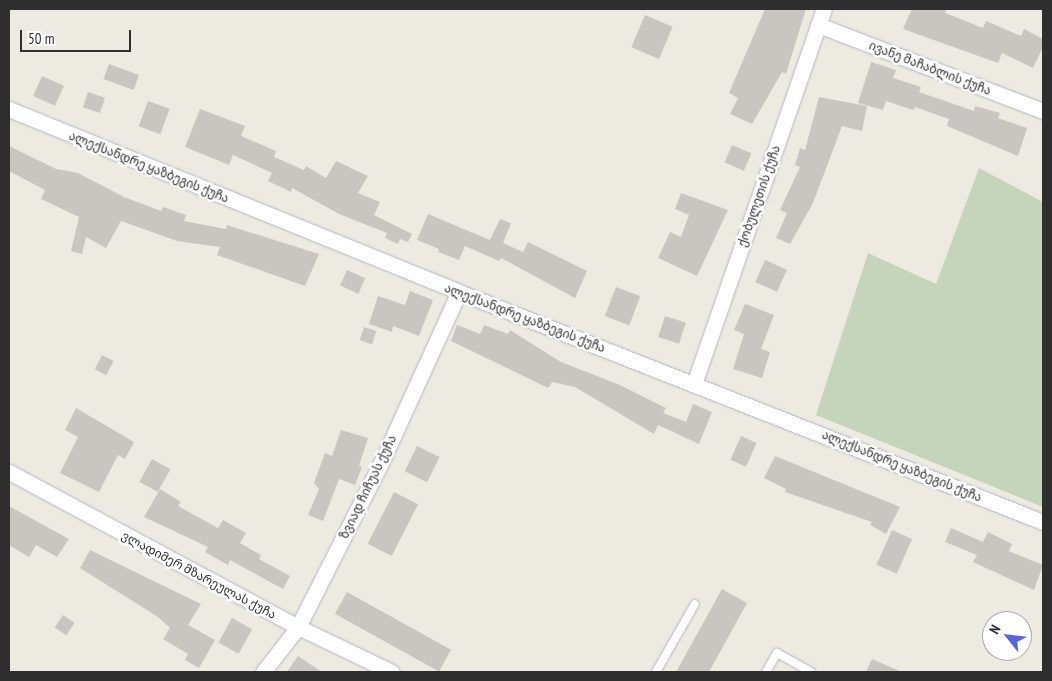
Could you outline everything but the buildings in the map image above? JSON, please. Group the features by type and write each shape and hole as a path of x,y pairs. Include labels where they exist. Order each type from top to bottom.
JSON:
{"street":[{"name":"ქობულეთის ქუჩა","path":"694,384 824,9"},
{"name":"ივანე მაჩაბლის ქუჩა","path":"818,25 1043,112"},
{"name":"ალექსანდრე ყაზბეგის ქუჩა","path":"9,109 459,292 1043,522"},
{"name":"ზვიად ჩიჩუას ქუჩა","path":"263,672 298,627 381,463 459,292"},
{"name":"ვლადიმერ მზარეულას ქუჩა","path":"9,472 298,627 392,672"}],"lane":[{"path":"656,672 695,604"},
{"path":"766,672 777,653 811,672"}],"green space":[{"path":"979,168 1043,202 1043,507 816,415 868,253 936,284"}]}
